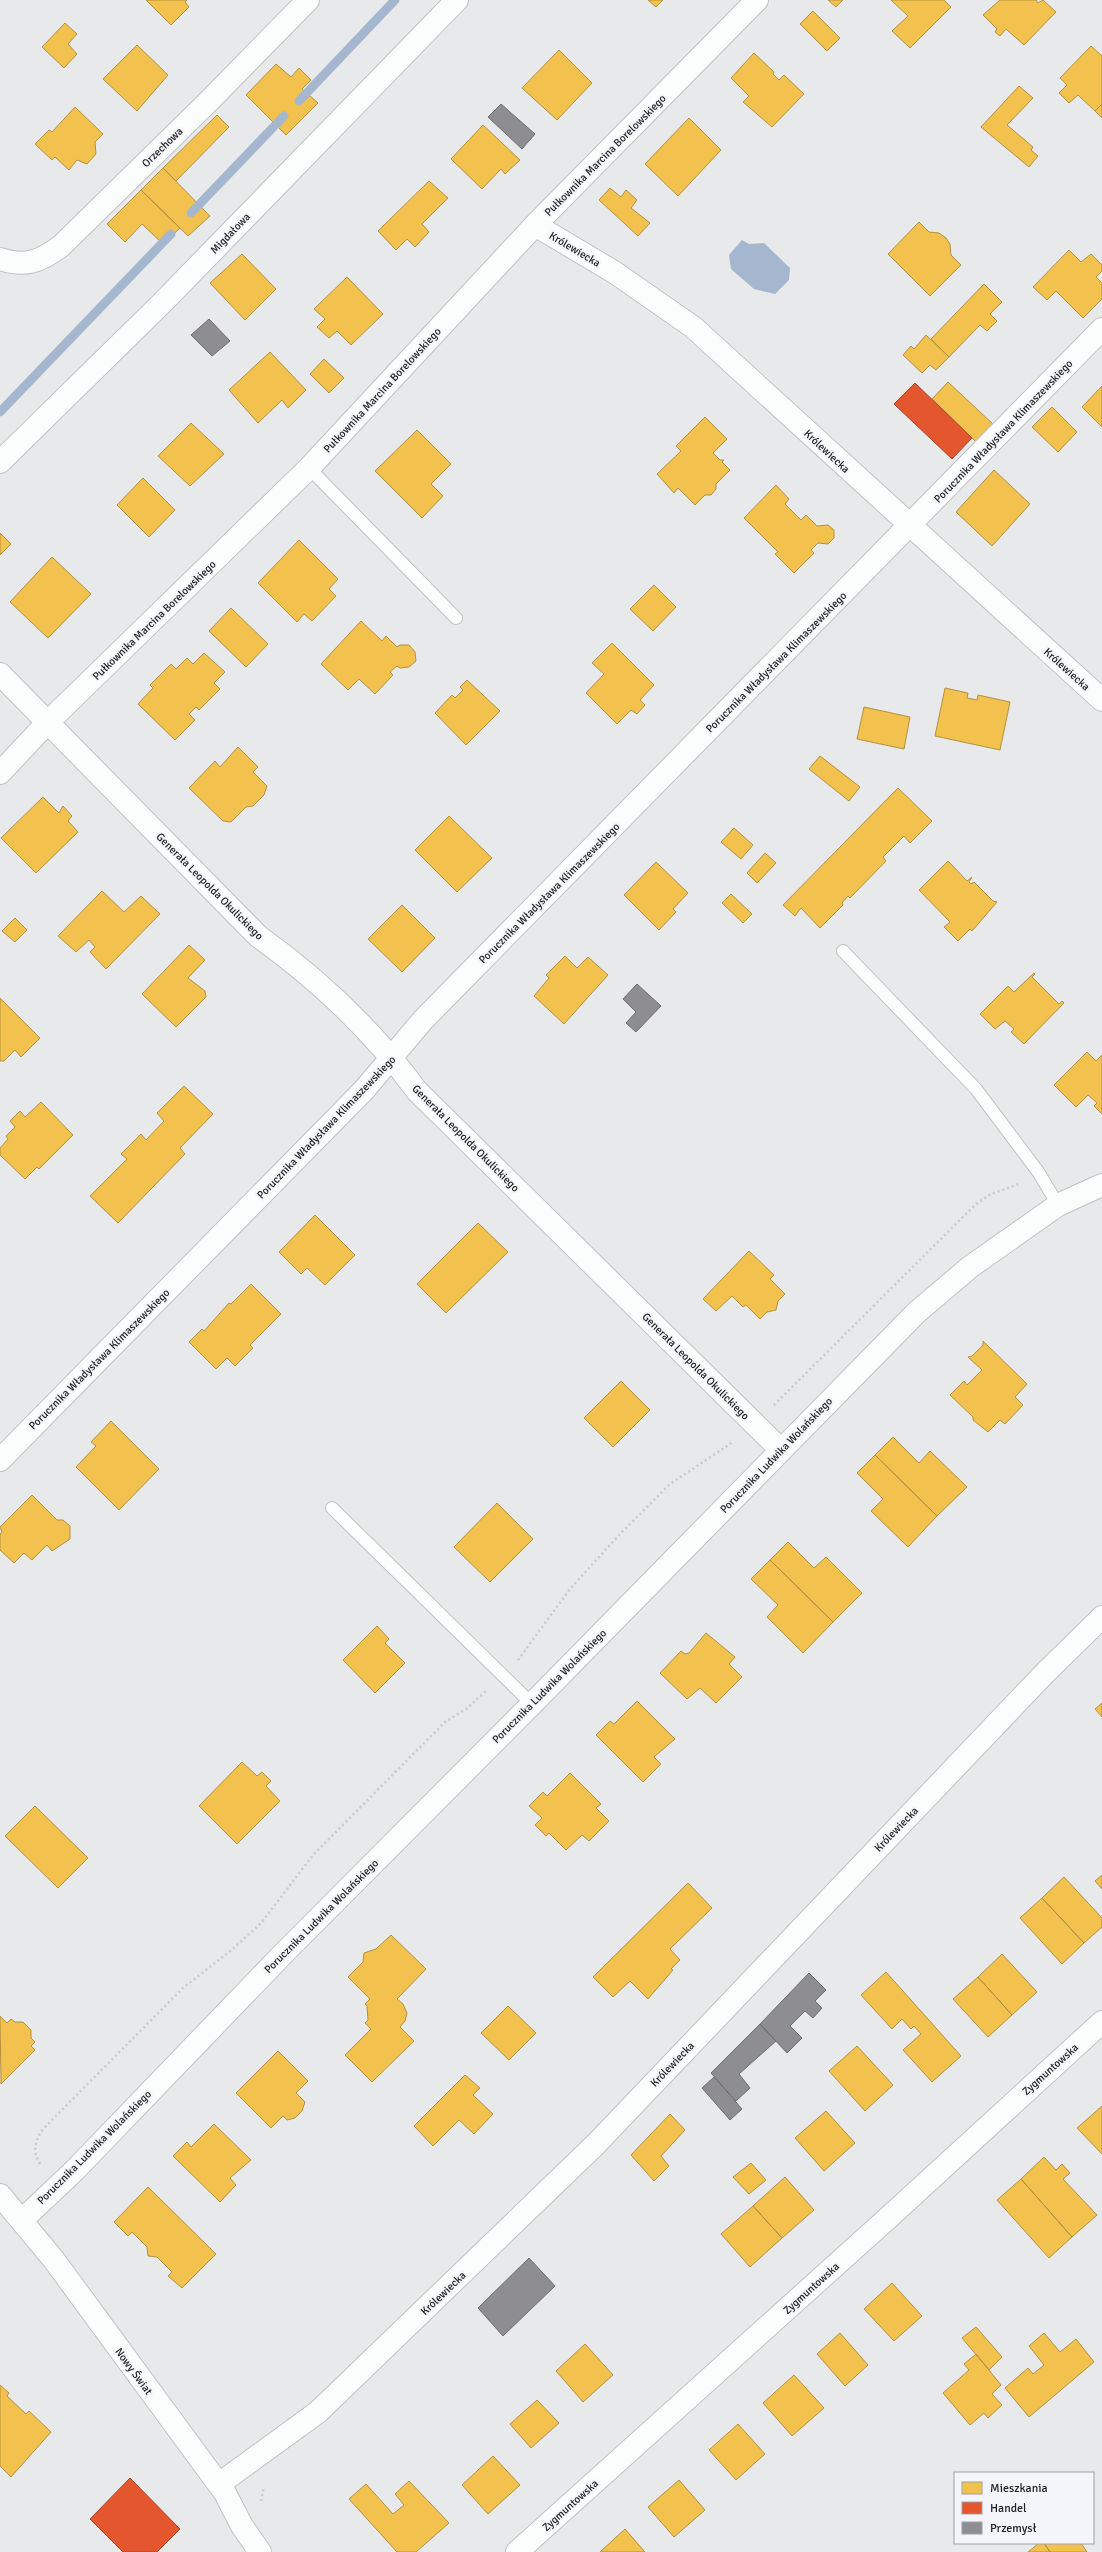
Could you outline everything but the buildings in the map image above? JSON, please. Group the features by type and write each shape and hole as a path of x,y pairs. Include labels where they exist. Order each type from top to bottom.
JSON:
{"street":[{"name":"Orzechowa","path":"0,259 16,263 32,263 44,258 61,246 207,103 308,0"},
{"name":"Migdałowa","path":"0,462 163,302 457,0"},
{"name":"Pułkownika Marcina Borelowskiego","path":"0,773 48,723 309,468 535,225 757,0"},
{"name":"Królewiecka","path":"535,225 614,272 693,327 910,527 1102,700"},
{"name":"Porucznika Władysława Klimaszewskiego","path":"0,1460 364,1090 393,1058 429,1014 910,527 1102,330"},
{"name":"Generała Leopolda Okulickiego","path":"0,674 258,936 292,960 373,1036 393,1058 417,1091 780,1449"},
{"name":"Porucznika Ludwika Wolańskiego","path":"22,2220 74,2171 286,1950 532,1704 780,1449 942,1290 970,1267 1058,1204 1102,1185"},
{"name":"Królewiecka","path":"219,2484 318,2412 596,2144 1044,1674 1102,1617"},
{"name":"Zygmuntowska","path":"517,2552 888,2218 1102,2022"},
{"name":"Nowy Świat","path":"0,2195 22,2220 219,2484 260,2552"}],"lane":[{"path":"309,468 456,618"},
{"path":"843,951 976,1089 1039,1173 1058,1204"},
{"path":"332,1508 532,1704"}],"path":[{"path":"251,2461 265,2484 261,2505"}],"water":[{"path":"742,240 749,244 764,243 790,268 789,280 775,294 754,289 731,269 729,255"}],"waterway":[{"path":"299,101 395,0"},
{"path":"191,213 284,116"},
{"path":"0,412 171,234"}]}
